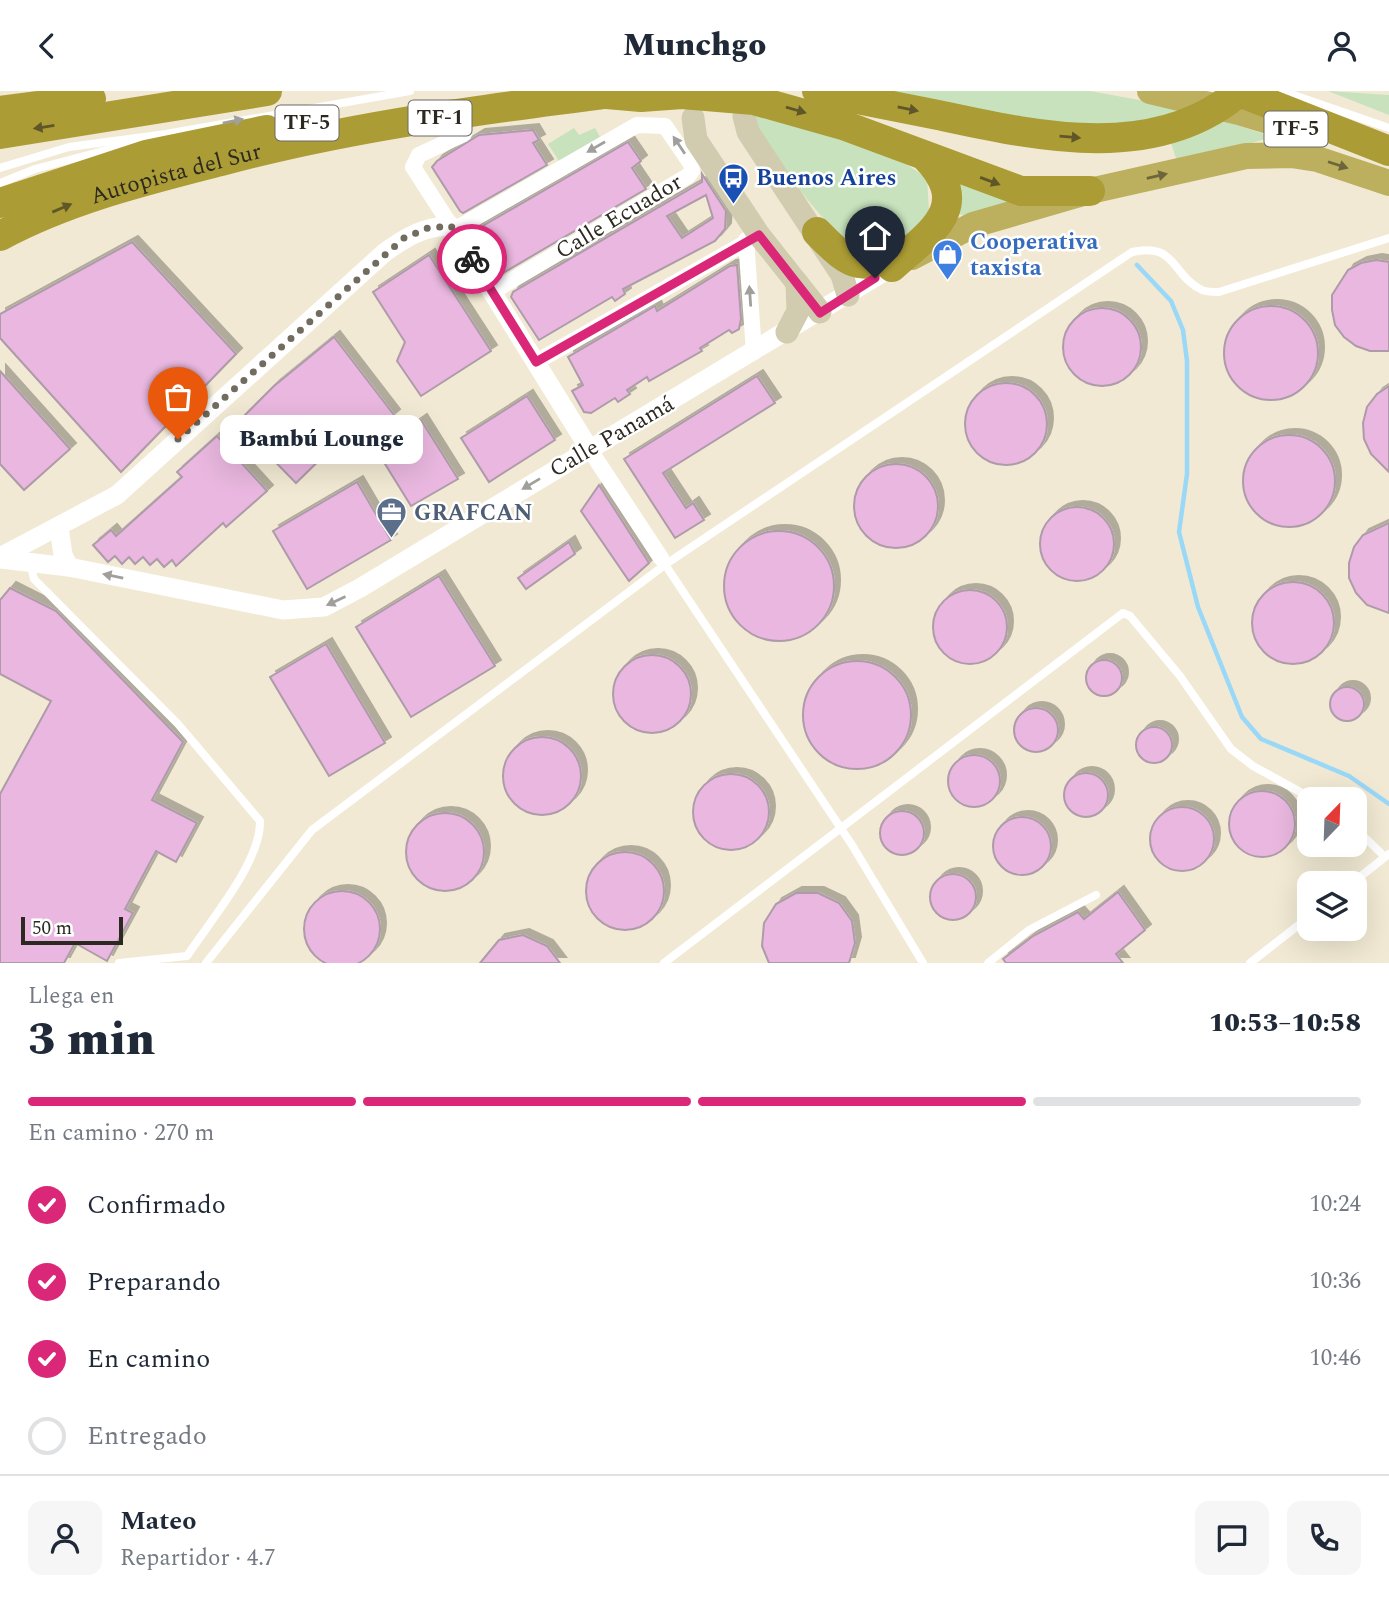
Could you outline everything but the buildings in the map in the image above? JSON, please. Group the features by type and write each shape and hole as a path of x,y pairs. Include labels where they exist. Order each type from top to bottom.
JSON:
{"highway":[{"path":"0,111 147,91"},
{"name":"TF-5","path":"0,134 267,91"},
{"name":"TF-5","path":"0,203 146,155 203,142 403,105 502,91"},
{"path":"817,91 982,125 1055,136 1107,139 1168,130 1194,120 1238,91 1389,151"},
{"name":"TF-5","path":"1150,91 1305,131 1389,163"},
{"name":"Autopista del Sur","path":"0,236 85,198 273,145 374,127 616,92 641,97 682,94 754,100 843,125 1021,191 1090,191"},
{"path":"114,166 151,165 226,149 273,145"},
{"path":"817,232 838,254 857,265 883,262 903,258 973,225 1090,191 1260,155 1317,159 1389,183"},
{"path":"926,157 942,177 946,205 953,215 973,225"},
{"path":"903,258 933,233 946,205"}],"main road":[{"path":"744,116 748,132 817,232 842,275 848,295"},
{"path":"693,118 696,139 752,237 797,283 820,313"},
{"path":"787,332 798,311 797,283"}],"street":[{"name":"Calle Ecuador","path":"453,228 637,125 665,126 691,164 692,171 688,176 492,292"},
{"path":"464,134 419,155 413,167 590,450 663,561"},
{"path":"0,558 117,495 394,245 415,232 453,228"},
{"path":"536,362 752,237 754,352"},
{"name":"Calle Panamá","path":"0,558 69,567 283,610 324,607 820,313 903,258"},
{"path":"59,527 63,555 69,567"}],"lane":[{"path":"53,104 72,94 95,91"},
{"path":"0,168 69,147 166,134 410,91"},
{"path":"1282,91 1389,128"},
{"path":"0,183 35,169 166,134"},
{"path":"206,963 312,830 663,561 1132,252 1151,248 1161,252 1202,290 1219,292 1389,239"},
{"path":"29,561 34,579 178,724 260,821 260,835 253,854 187,956 119,963"},
{"path":"663,561 840,827 923,963"},
{"path":"664,963 1123,613 1130,616 1180,675 1231,749 1253,766 1297,790"},
{"path":"1367,838 1387,855 1367,871"},
{"path":"988,963 1029,930 1096,895"},
{"path":"1251,963 1297,927"}],"green space":[{"path":"869,91 1090,91 1188,109 1129,127 1056,124"},
{"path":"1328,91 1389,95 1389,115"},
{"path":"751,113 843,137 909,166 927,179 929,211 910,234 892,248 875,250 848,242 819,214 792,179 767,144"},
{"path":"1223,120 1272,137 1178,164 1171,143"},
{"path":"574,128 579,135 595,128 600,137 559,161 548,144"},
{"path":"945,170 1038,199 968,218 958,213"}],"waterway":[{"path":"1137,265 1171,301 1183,330 1187,361 1187,474 1179,532 1198,607 1242,717 1261,739 1349,776 1389,804"}],"way so far":[{"path":"178,439 404,238 428,228 451,226 472,259"}],"place":[{"name":"Buenos Aires","path":"733,205"},
{"name":"Cooperativa taxista","path":"947,282"},
{"name":"Bambú Lounge","path":"178,439"},
{"name":"GRAFCAN","path":"391,540"}],"route":[{"path":"472,259 536,362 652,293 759,235 820,313 875,278"}]}
